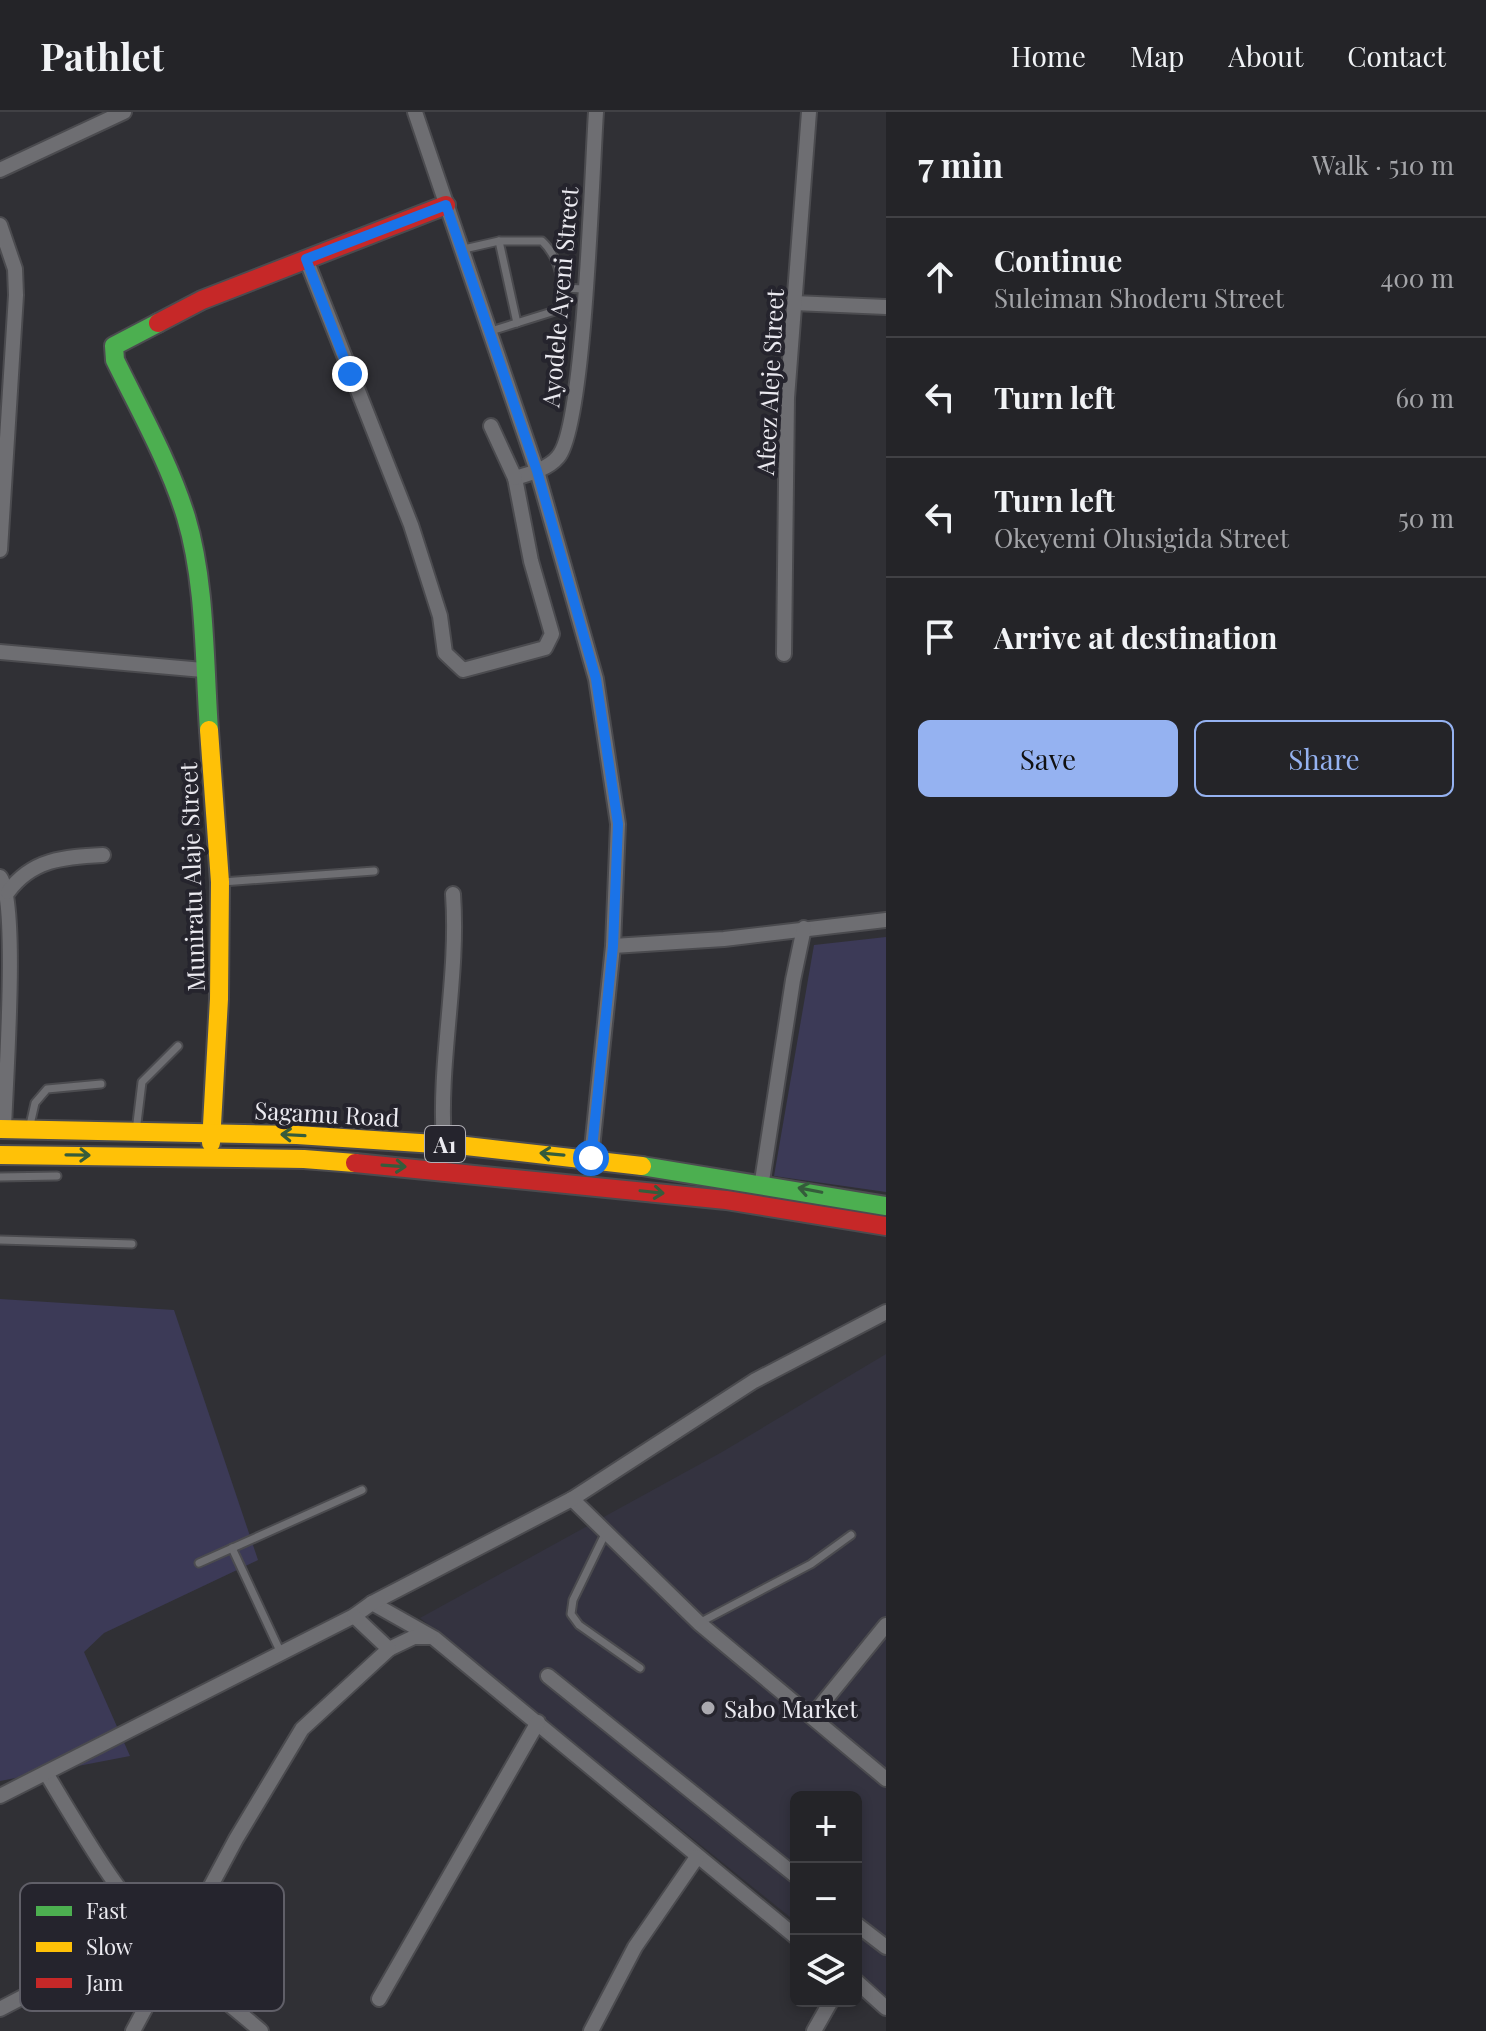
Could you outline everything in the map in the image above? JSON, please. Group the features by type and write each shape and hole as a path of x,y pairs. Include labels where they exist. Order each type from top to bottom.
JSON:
{"main road":[{"path":"306,259 446,205"},
{"name":"Muniratu Alaje Street","path":"211,1157 219,999 220,882 199,588 186,518 161,455 115,360 114,346 202,300 306,259"},
{"name":"Sagamu Road","path":"2,1129 211,1131 444,1144 591,1158 762,1181 886,1206"},
{"name":"Sagamu Road","path":"0,1155 304,1159 483,1173 726,1200 886,1226"}],"street":[{"path":"0,170 124,112"},
{"path":"415,112 537,471 596,679 618,824 613,946 591,1158"},
{"name":"Ayodele Ayeni Street","path":"537,471 560,456 576,401 596,112"},
{"name":"Afeez Aleje Street","path":"784,654 787,406 809,112"},
{"path":"0,225 15,269 7,322 0,550"},
{"path":"306,259 411,525 440,616 445,653 463,670 545,648 552,634 531,561 515,478 491,426"},
{"path":"794,303 886,307"},
{"path":"515,478 537,471"},
{"path":"0,652 203,670"},
{"path":"8,892 22,873 40,864 103,855"},
{"path":"0,877 8,892 9,977 2,1129"},
{"path":"444,1144 442,1102 451,1007 453,894"},
{"path":"613,946 724,939 886,920"},
{"path":"762,1181 804,928"},
{"path":"0,1796 354,1616 372,1603 572,1499 754,1381 886,1312"},
{"path":"572,1499 699,1623 886,1779"},
{"path":"372,1603 434,1638 794,1935"},
{"path":"354,1616 389,1649"},
{"path":"813,1715 886,1625"},
{"path":"212,1883 302,1729 389,1649 414,1637 434,1638"},
{"path":"548,1676 790,1871"},
{"path":"379,1999 538,1722"},
{"path":"46,1773 114,1883"},
{"path":"591,2031 635,1947 697,1857"},
{"path":"862,1929 886,1947"},
{"path":"862,1986 886,2008"},
{"path":"0,2009 20,1999"},
{"path":"814,2031 828,2007"},
{"path":"133,2031 144,2011"},
{"path":"238,2011 261,2031"}],"lane":[{"path":"499,241 517,323"},
{"path":"464,249 499,241 542,241 557,259 561,302 555,311 491,331"},
{"path":"561,288 584,289"},
{"path":"220,882 374,871"},
{"path":"136,1129 142,1082 178,1046"},
{"path":"29,1131 35,1103 47,1089 101,1084"},
{"path":"0,1177 57,1176"},
{"path":"0,1240 132,1244"},
{"path":"199,1563 362,1490"},
{"path":"606,1532 573,1600 571,1614 579,1625 640,1668"},
{"path":"699,1623 811,1564 851,1535"},
{"path":"232,1548 280,1651"}],"shaded area":[{"path":"886,937 886,1192 774,1176 814,945"},
{"path":"0,1299 174,1310 258,1560 104,1633 84,1652 130,1756 0,1781"},
{"name":"Sabo Market","path":"886,1354 886,1996 862,1976 862,1791 790,1791 790,1917 420,1618 722,1452"}],"traffic: fast":[{"path":"158,323 114,346 115,360 171,476 193,543 201,596 209,730"},
{"path":"642,1166 886,1206"}],"traffic: slow":[{"path":"209,730 220,882 219,999 211,1143"},
{"path":"0,1129 297,1135 466,1146 642,1166"},
{"path":"0,1155 304,1159 355,1163"}],"traffic: jam":[{"path":"158,323 202,300 446,205"},
{"path":"355,1163 726,1200 886,1226"}],"place":[{"name":"Sabo Market","path":"708,1708"}],"route":[{"path":"350,374 306,259 446,205 464,249 537,471 596,679 618,824 613,946 591,1158"}]}
